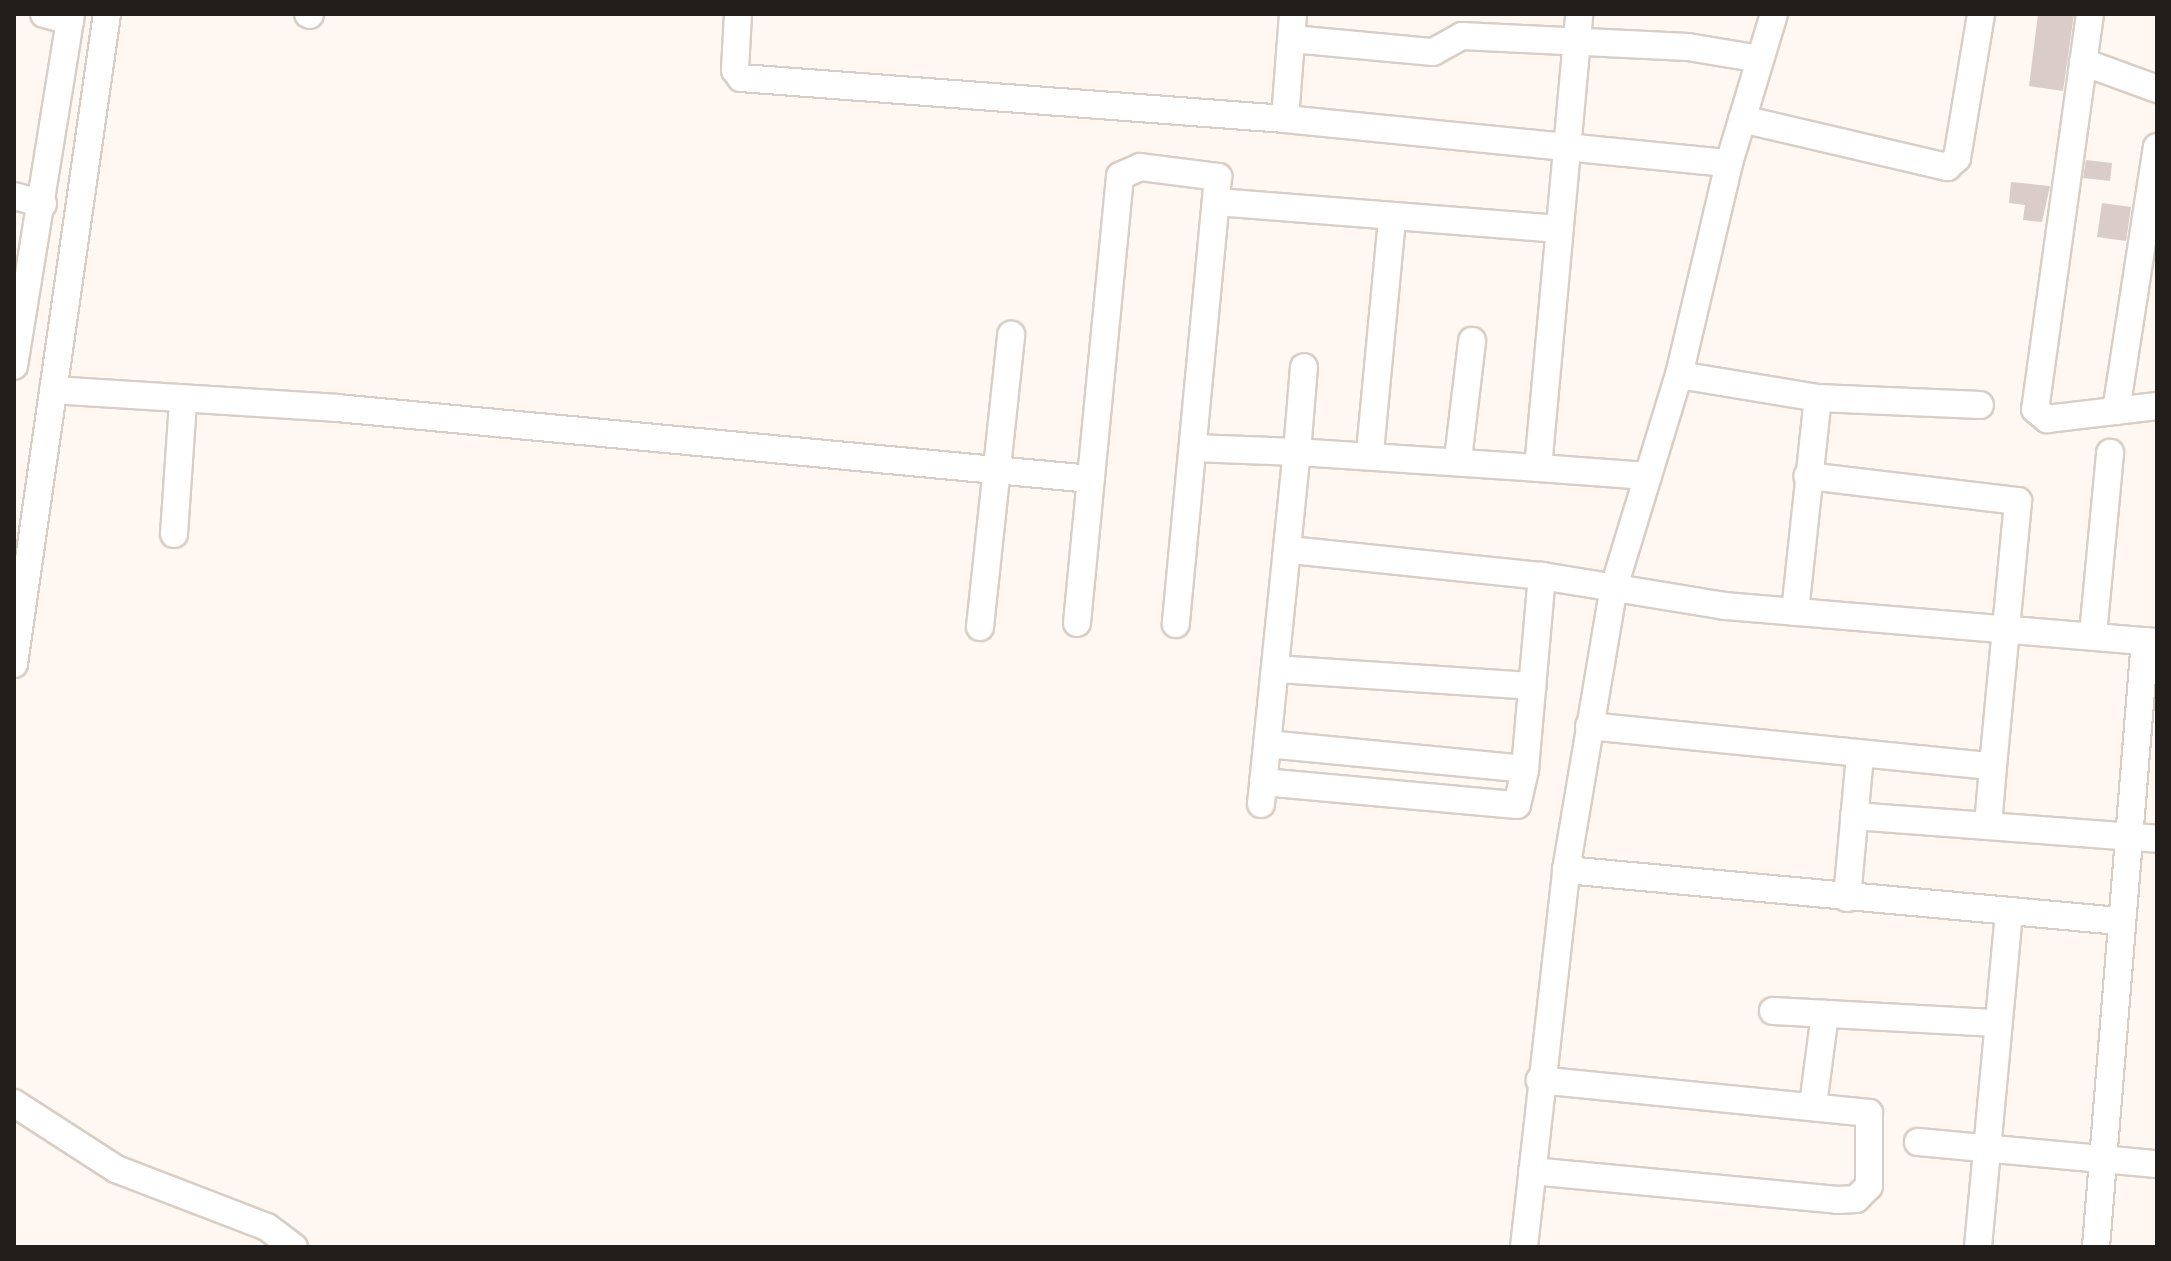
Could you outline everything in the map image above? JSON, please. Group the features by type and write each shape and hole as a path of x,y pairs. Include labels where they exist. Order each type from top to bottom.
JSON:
{"street":[{"path":"14,366 17,326 43,204 71,18 44,14"},
{"path":"14,664 107,14"},
{"path":"738,14 735,70 741,78 1285,119 1567,144 1729,163"},
{"path":"1538,468 1574,41 1579,14"},
{"path":"1524,1247 1540,1080 1566,870 1614,587 1679,375 1729,163 1774,14"},
{"path":"1742,119 1936,167 1954,164 1981,14"},
{"path":"2090,14 2035,409 2047,419 2157,406"},
{"path":"1285,119 1293,26 1433,52 1448,26 1760,59"},
{"path":"2083,62 2157,89"},
{"path":"2116,411 2157,147"},
{"path":"1077,623 1120,176 1140,167 1207,171 1218,177 1176,624"},
{"path":"14,196 43,204"},
{"path":"1217,202 1559,229"},
{"path":"1370,452 1392,218"},
{"path":"980,627 1011,335"},
{"path":"1458,459 1472,341"},
{"path":"1304,367 1290,550 1262,793 1517,805 1525,769 1542,576"},
{"path":"1679,375 1818,398 1980,405"},
{"path":"53,390 183,402 337,408 996,473 1091,479"},
{"path":"1795,612 1807,476 1818,398"},
{"path":"174,534 183,402"},
{"path":"1193,448 1370,452 1648,476"},
{"path":"2093,634 2110,453"},
{"path":"1807,476 2018,501 2010,628 1988,826"},
{"path":"1290,550 1542,576 1795,612 2093,634 2151,642 2119,921 2096,1247"},
{"path":"1276,669 1532,686"},
{"path":"1589,726 1993,766"},
{"path":"1267,744 1525,769"},
{"path":"1847,898 1860,755"},
{"path":"1854,816 2157,839"},
{"path":"1566,870 2119,921"},
{"path":"1978,1247 2009,913"},
{"path":"1773,1011 1998,1023"},
{"path":"1813,1105 1825,1014"},
{"path":"1532,1171 1856,1199 1869,1186 1873,1119 1855,1109 1540,1080"},
{"path":"14,1103 116,1169 267,1227 294,1247"},
{"path":"1918,1142 2157,1164"}],"building":[{"path":"2038,14 2074,14 2063,91 2029,86"},
{"path":"2086,160 2112,163 2110,181 2083,178"},
{"path":"2011,182 2050,186 2042,222 2023,220 2025,205 2009,203"},
{"path":"2102,203 2131,207 2126,241 2097,237"}]}
